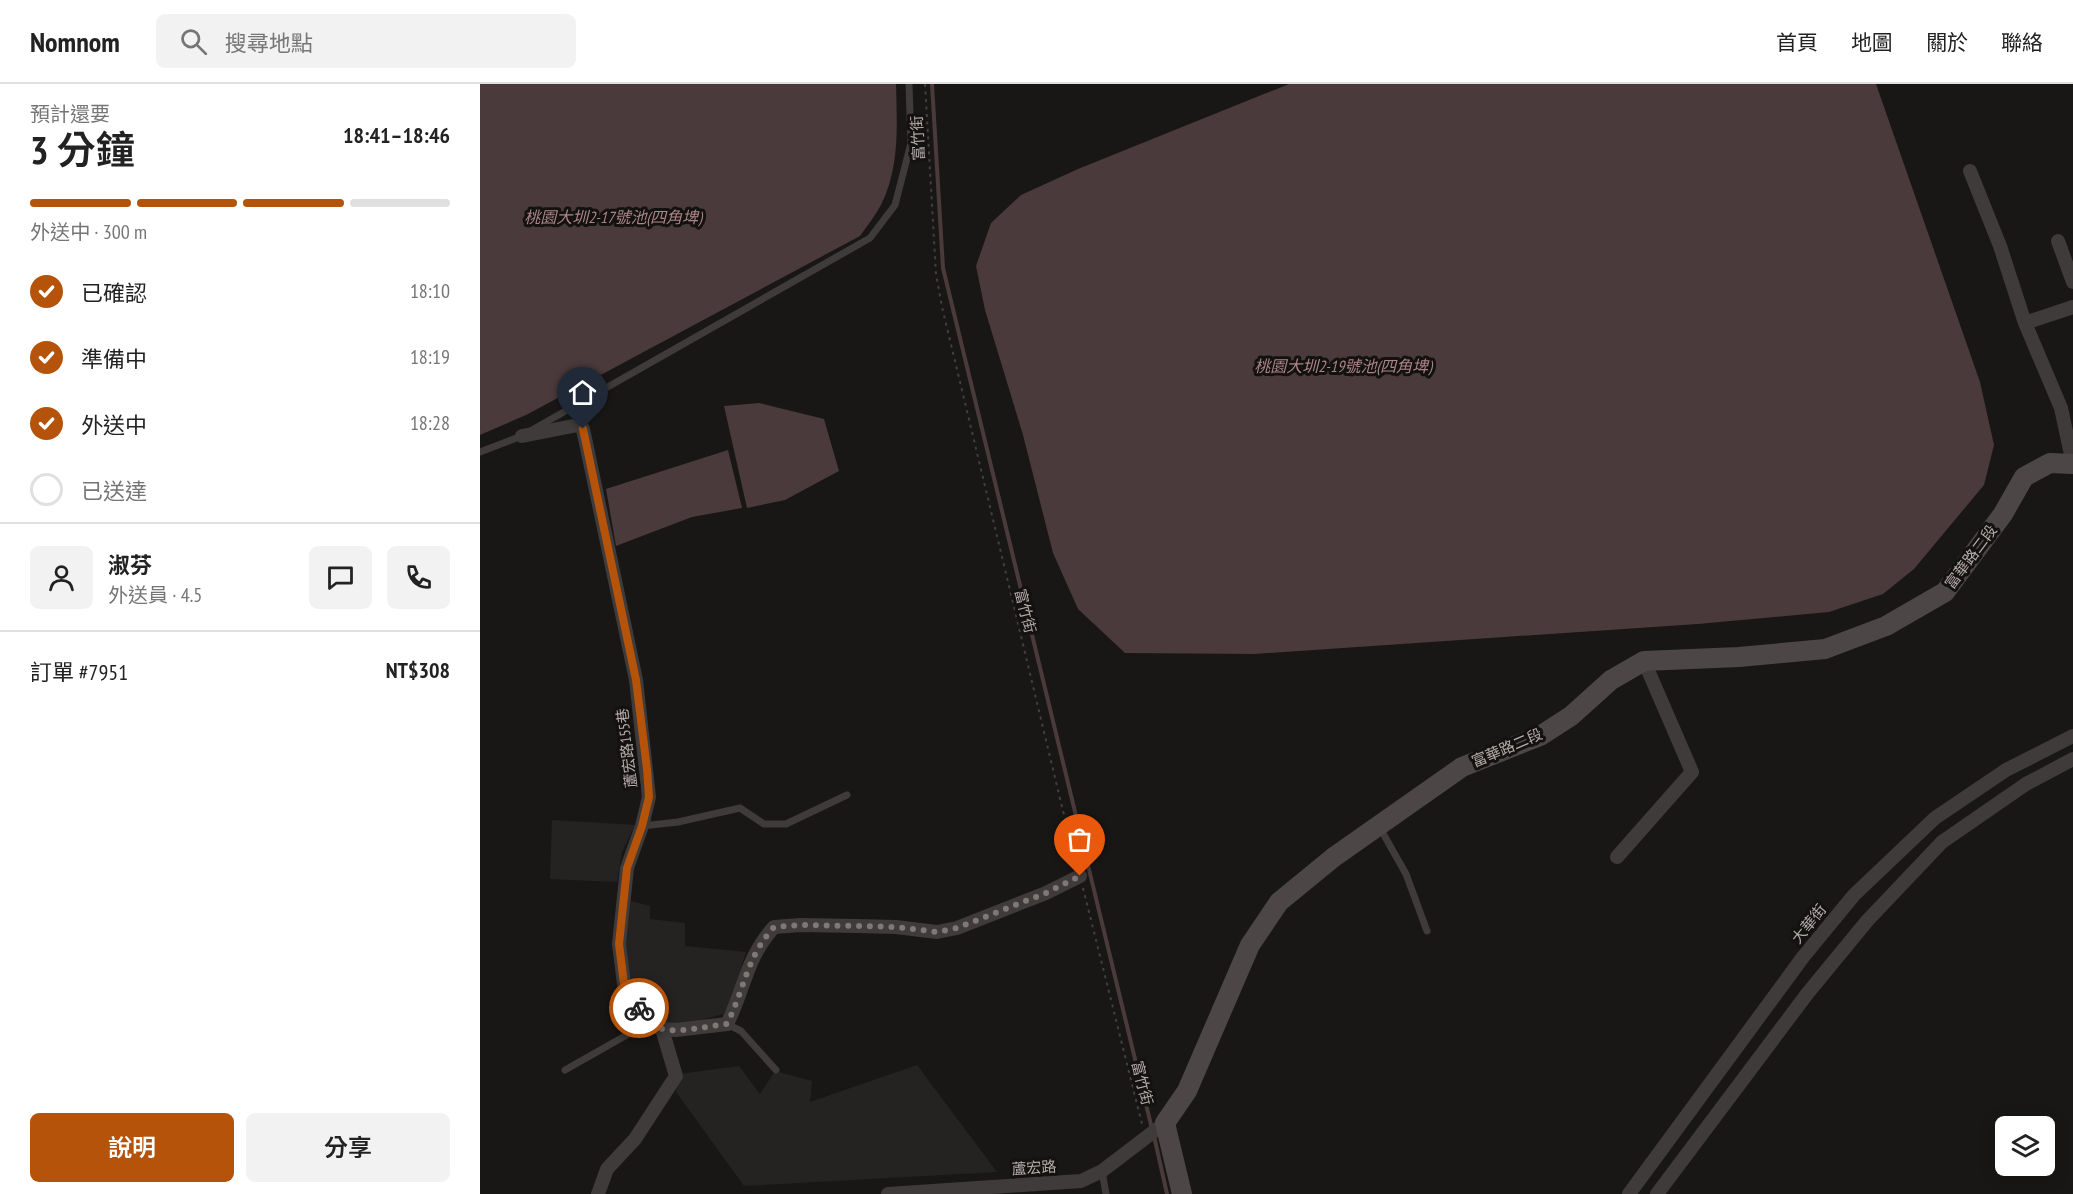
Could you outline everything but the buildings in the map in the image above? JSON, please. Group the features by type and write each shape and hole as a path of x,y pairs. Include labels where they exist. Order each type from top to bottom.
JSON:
{"street":[{"path":"1970,171 2000,246 2025,322 2067,408 2073,464"},
{"path":"2058,241 2073,282"},
{"path":"2025,322 2073,308"},
{"name":"蘆宏路155巷","path":"522,436 578,424 583,429 636,680 649,797 642,826 627,868 619,944 624,984 648,1023"},
{"name":"富華路二段","path":"1154,1131 1187,1092 1250,945 1279,902 1334,857 1461,767 1540,736 1571,716 1611,680 1644,661 1739,657 1825,648 1886,626 1945,592 2003,514 2024,477 2050,463 2073,464"},
{"path":"1617,857 1692,772 1644,661"},
{"name":"大華街","path":"1629,1194 1803,957 1860,889 1935,818 2006,770 2073,736"},
{"path":"1657,1194 1807,994 1883,904 1942,842 2026,784 2073,759"},
{"path":"648,1023 662,1029 676,1030 727,1024 750,961 762,940 774,927 801,925 896,927 937,932 957,928 1046,893 1080,876"},
{"path":"1860,889 1883,904"},
{"path":"598,1194 608,1169 635,1139 676,1076 662,1029"},
{"path":"1731,1054 1750,1070"},
{"path":"1154,1131 1182,1194"},
{"name":"蘆宏路","path":"888,1194 1081,1181 1102,1171 1154,1131"}],"lane":[{"path":"480,452 522,436 870,238 895,206 911,143 909,84"},
{"path":"642,826 678,822 740,808 764,824 786,824 847,795"},
{"path":"1379,826 1406,874 1427,931"},
{"path":"565,1070 648,1023"},
{"path":"727,1024 741,1031 776,1070"},
{"path":"1102,1171 1106,1194"}],"path":[{"name":"富竹街","path":"925,84 936,274 942,307 1063,811 1154,1131"}],"shaded area":[{"path":"552,820 635,825 622,852 617,882 550,879"},
{"path":"631,901 650,906 650,919 685,923 685,946 746,952 731,1002 723,1014 680,1026 652,1020 633,995 624,957"},
{"path":"917,1065 997,1172 744,1186 676,1092 679,1074 739,1066 760,1094 775,1071 812,1081 810,1102"}],"water":[{"name":"桃園大圳2-17號池(四角埤)","path":"480,84 896,84 896,146 892,176 881,205 860,236 526,415 480,435"},
{"name":"桃園大圳2-19號池(四角埤)","path":"1289,84 1876,84 1980,382 1994,445 1984,485 1914,569 1883,594 1829,612 1698,624 1254,654 1125,653 1078,609 1053,553 1023,435 985,310 976,266 991,223 1021,195 1078,169"},
{"path":"759,403 824,419 839,471 785,500 747,508 724,406"},
{"path":"728,450 742,508 692,517 616,546 606,489"}],"waterway":[{"path":"932,84 943,268 1152,1129"},
{"path":"1154,1136 1167,1194"}],"way so far":[{"path":"639,1008 648,1023 662,1029 676,1030 727,1024 750,961 762,940 774,927 801,925 896,927 937,932 975,922 1046,893 1080,876"}],"route":[{"path":"583,429 626,625 636,680 647,769 649,797 642,826 627,868 619,944 624,984 639,1008"}]}
